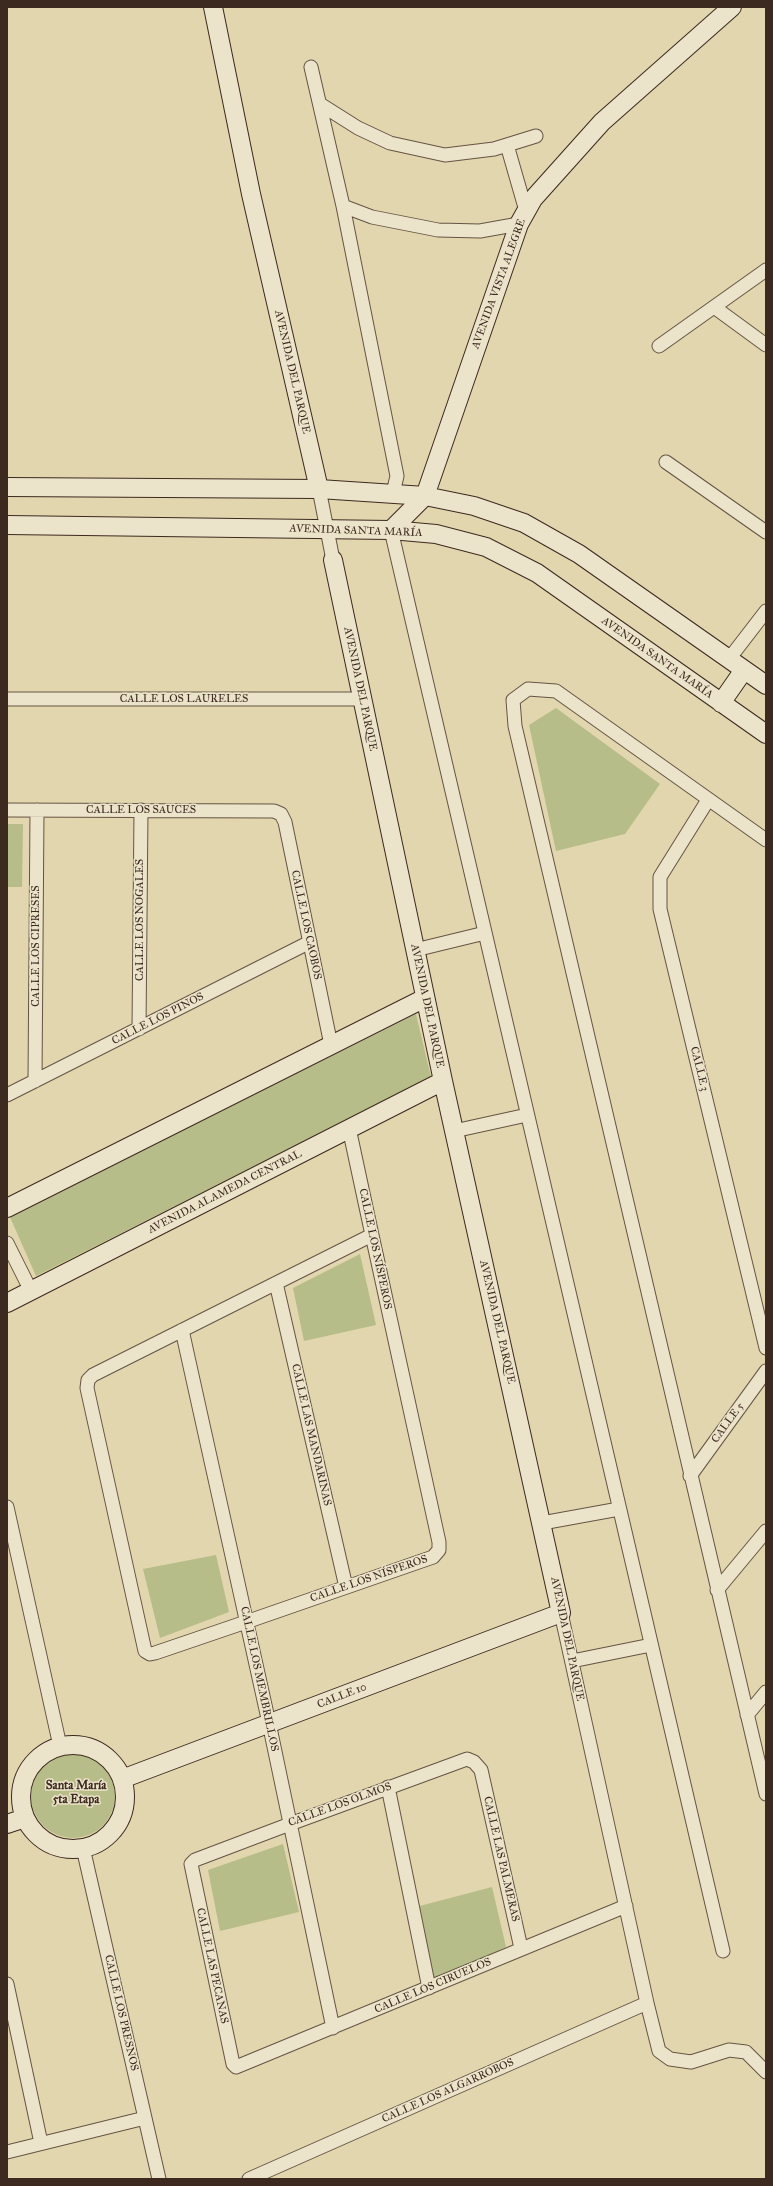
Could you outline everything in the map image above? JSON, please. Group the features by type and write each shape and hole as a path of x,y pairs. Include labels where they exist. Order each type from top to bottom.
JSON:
{"street":[{"name":"AVENIDA DEL PARQUE","path":"214,7 251,194 319,489 443,1081 562,1613 647,2003 660,2050 670,2059 691,2062 730,2050 746,2052 766,2072"},
{"name":"AVENIDA VISTA ALEGRE","path":"391,530 425,496 523,218 533,199 602,122 732,7"},
{"path":"311,67 342,206 397,476 392,493"},
{"path":"320,104 358,128 390,143 444,155 494,149 536,136"},
{"path":"342,206 372,217 438,230 480,231 523,218 507,145"},
{"path":"659,346 766,270"},
{"path":"714,307 766,345"},
{"path":"666,462 766,532"},
{"path":"7,487 319,489 425,496 474,506 524,524 579,554 766,686"},
{"name":"AVENIDA SANTA MARÍA","path":"7,526 391,530 436,534 486,547 536,573 766,734"},
{"path":"391,530 723,1951"},
{"path":"729,659 766,611"},
{"path":"721,702 744,670"},
{"path":"766,840 556,691 528,689 513,700 515,726 716,1590 766,1794"},
{"name":"CALLE LOS LAURELES","path":"7,699 362,699"},
{"name":"CALLE 3","path":"708,800 660,877 660,909 766,1348"},
{"name":"CALLE LOS SAUCES","path":"7,810 274,811"},
{"name":"CALLE LOS CIPRESES","path":"35,1081 37,810"},
{"name":"CALLE LOS NOGALES","path":"139,1029 141,810"},
{"name":"CALLE LOS CAOBOS","path":"274,811 282,814 285,822 331,1045"},
{"path":"415,950 485,933"},
{"name":"CALLE LOS PINOS","path":"7,1095 310,942"},
{"path":"7,1208 425,998"},
{"name":"AVENIDA ALAMEDA CENTRAL","path":"7,1303 443,1081"},
{"path":"454,1131 527,1115"},
{"name":"CALLE LOS NÍSPEROS","path":"182,1330 93,1375 88,1380 87,1388 145,1651 150,1654 155,1653 433,1557 439,1550 349,1128"},
{"path":"182,1330 372,1235"},
{"path":"7,1243 31,1291"},
{"name":"CALLE LAS MANDARINAS","path":"276,1283 346,1587"},
{"name":"CALLE LOS MEMBRILLOS","path":"182,1330 269,1723 333,2028"},
{"name":"CALLE 5","path":"690,1476 766,1371"},
{"path":"7,1507 60,1746"},
{"path":"542,1523 619,1510"},
{"path":"716,1590 766,1531"},
{"name":"CALLE 10","path":"122,1779 562,1613"},
{"path":"572,1660 651,1645"},
{"path":"747,1715 766,1692"},
{"path":"75,1745 90,1748 104,1755 115,1765 122,1779 126,1796 122,1814 117,1824 100,1841 83,1848 66,1848 49,1843 35,1832 25,1818 21,1800 23,1782 31,1766 44,1754 60,1746 75,1745"},
{"name":"CALLE LOS OLMOS","path":"195,1860 388,1787 467,1759 474,1762 481,1770"},
{"name":"CALLE LAS PALMERAS","path":"481,1770 521,1948"},
{"path":"388,1787 430,1988"},
{"path":"7,1824 25,1818"},
{"name":"CALLE LOS PRESNOS","path":"83,1848 159,2179"},
{"name":"CALLE LAS PECANAS","path":"195,1860 191,1864 191,1867 233,2064 236,2067 241,2066"},
{"name":"CALLE LOS CIRUELOS","path":"241,2066 430,1988 521,1948 626,1906"},
{"path":"7,1984 41,2143"},
{"name":"CALLE LOS ALGARROBOS","path":"249,2179 647,2003"},
{"path":"7,2152 145,2118"}],"green space":[{"path":"556,708 660,784 625,834 556,851 529,725"},
{"path":"7,824 23,824 22,887 7,887"},
{"path":"416,1014 431,1077 36,1276 10,1217"},
{"path":"360,1254 376,1325 304,1341 293,1288"},
{"path":"216,1555 229,1612 160,1638 143,1569"},
{"path":"73,1754 89,1757 103,1766 112,1780 115,1796 112,1812 103,1826 89,1835 73,1838 57,1835 43,1826 34,1812 31,1796 34,1780 43,1766 57,1757"},
{"path":"283,1844 299,1912 220,1931 208,1870"},
{"path":"492,1887 506,1947 431,1983 416,1907"}],"district":[{"name":"Santa María 5ta Etapa","path":"76,1793"}]}
